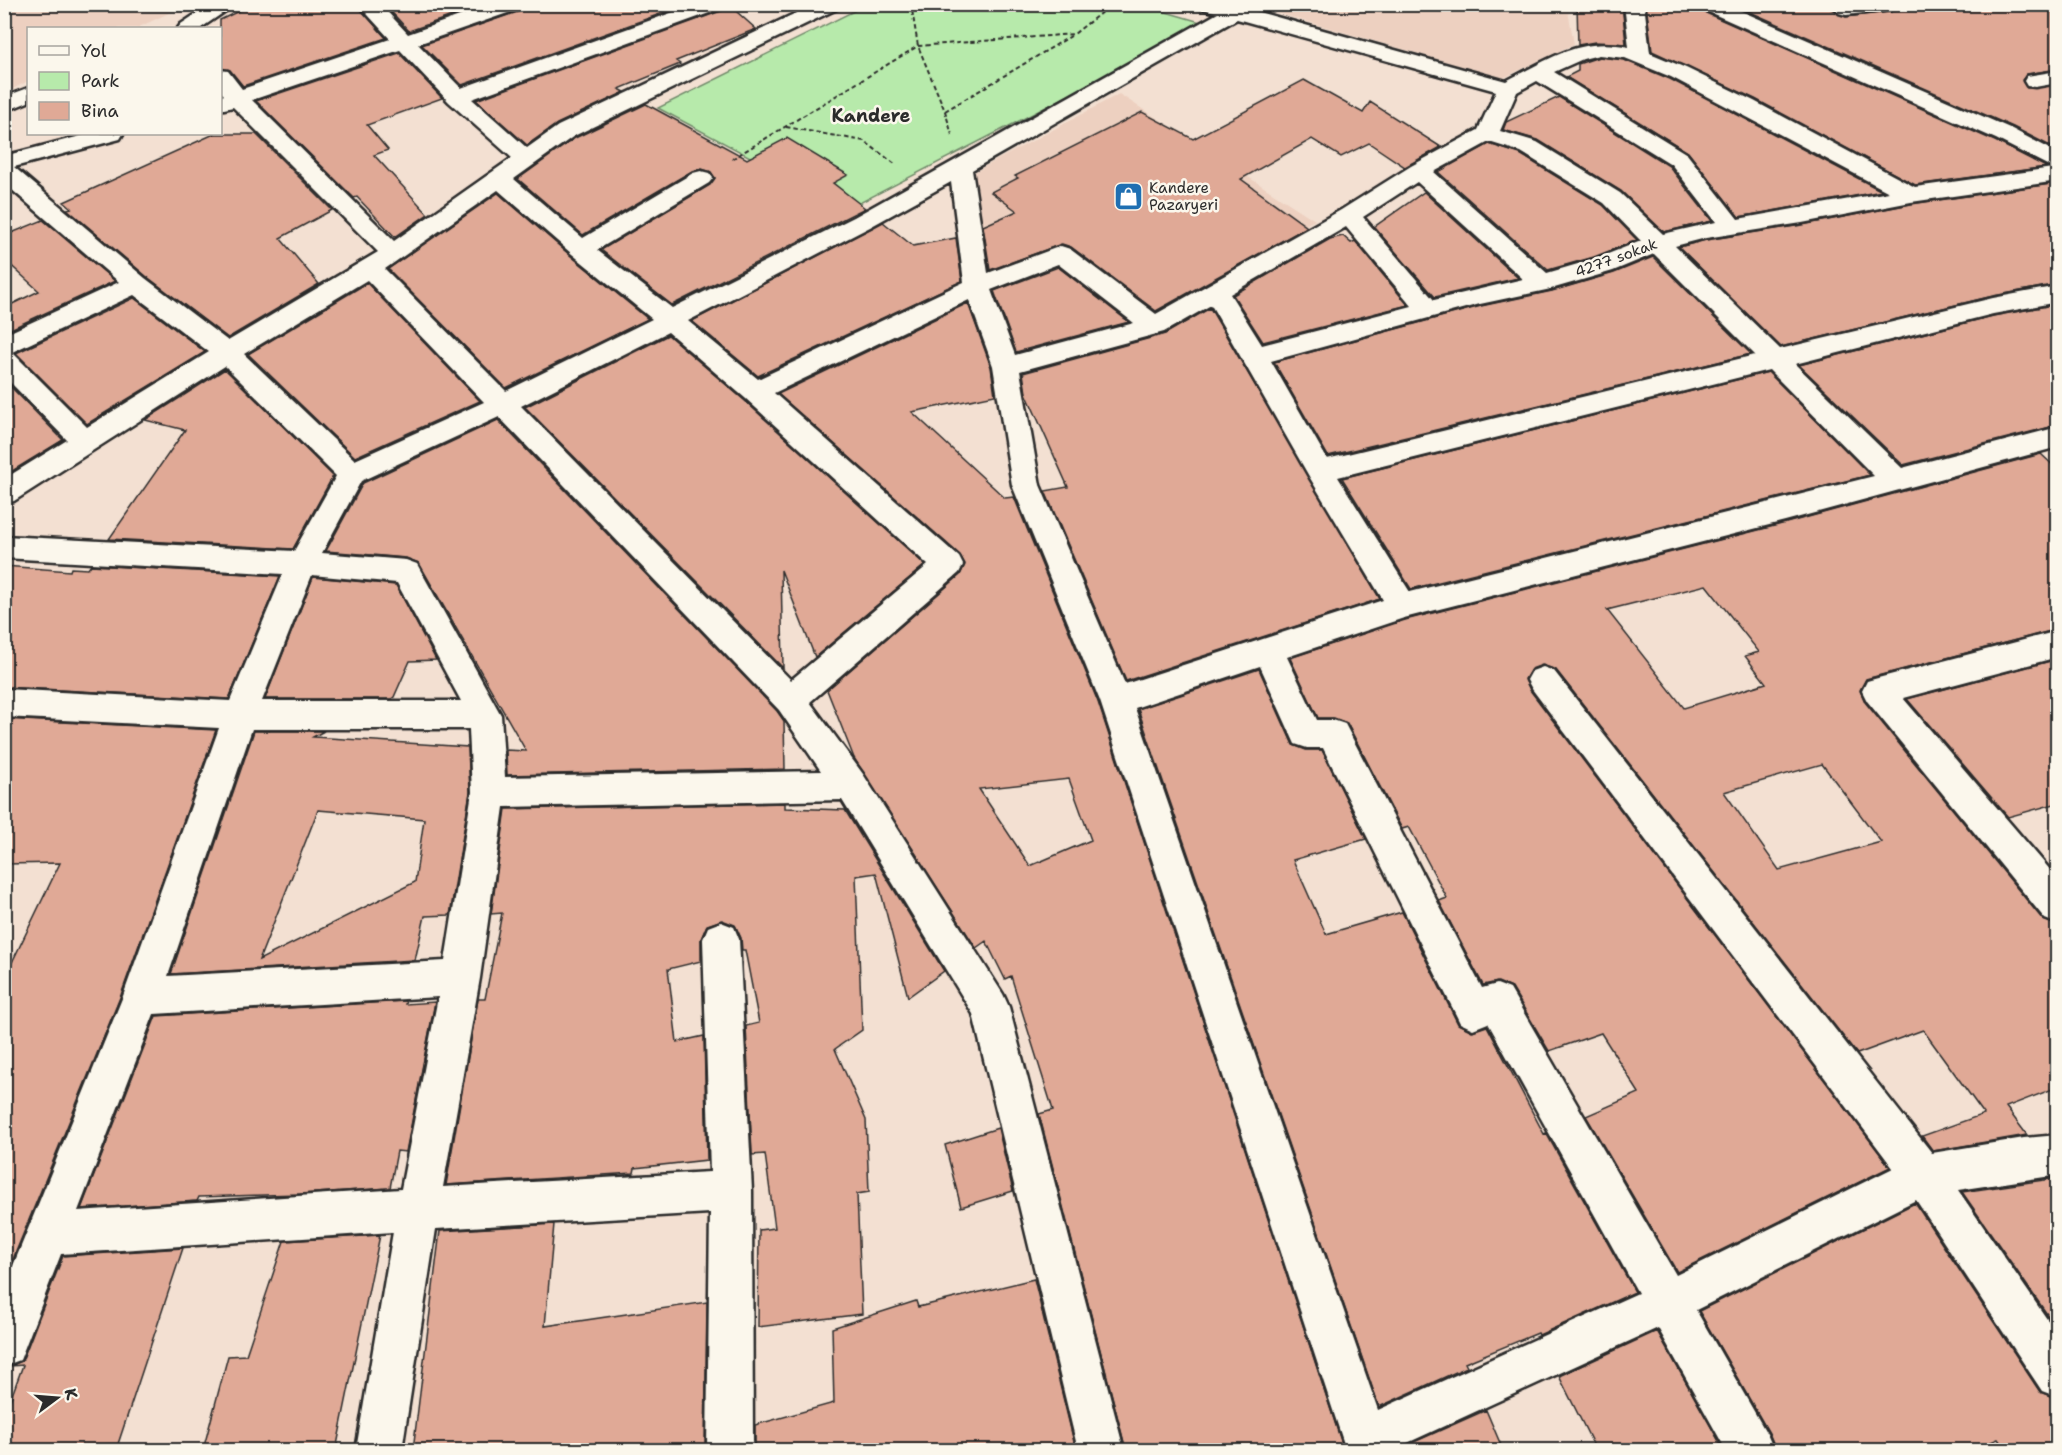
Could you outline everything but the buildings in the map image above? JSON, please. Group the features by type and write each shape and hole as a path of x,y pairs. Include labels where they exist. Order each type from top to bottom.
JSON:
{"street":[{"path":"190,27 226,4"},
{"path":"368,4 457,97 526,159"},
{"path":"229,101 515,4"},
{"path":"457,97 716,4"},
{"path":"4,493 227,353 381,260 566,131 832,4"},
{"path":"1206,4 1508,88"},
{"path":"1634,4 1640,56"},
{"path":"1707,4 1993,129 2058,162"},
{"path":"1846,9 1890,4"},
{"path":"4,1344 142,996 240,715 302,563 351,474 503,404 862,222 1235,12"},
{"path":"1006,366 1155,326 1349,215 1419,171 1487,134 1508,88 1579,53 1601,49 1640,56 1790,129 1911,195"},
{"path":"1540,73 1679,159 1732,227"},
{"path":"2036,81 2058,77"},
{"path":"222,82 229,101 381,260 503,404 790,700 851,785 990,1007 1101,1450"},
{"path":"4,106 27,94"},
{"path":"1487,134 1529,147 1612,198 1897,481"},
{"path":"4,163 108,135"},
{"path":"960,166 977,286 1006,366 1026,485 1116,700 1367,1445 1667,1302 1923,1175 2024,1158 2058,1155"},
{"path":"4,171 136,284 227,353 351,474"},
{"path":"1419,171 1542,283"},
{"name":"4277 sokak","path":"1255,356 1431,311 1480,296 1542,283 1604,265 1658,243 1706,231 1911,195 2058,174"},
{"path":"499,178 581,249 755,391 948,565 790,700"},
{"path":"581,249 701,178"},
{"path":"1349,215 1431,311"},
{"path":"755,391 977,286 1061,254 1155,326"},
{"path":"4,346 136,284"},
{"path":"1215,290 1320,471 1403,606"},
{"path":"1320,471 1993,306 2058,294"},
{"path":"4,359 85,442"},
{"path":"1116,700 1403,606 1897,481 2058,437"},
{"path":"4,547 302,563 406,572 485,715 489,792 461,978 418,1209 380,1450"},
{"path":"2058,644 1878,691 2058,907"},
{"path":"1268,651 1307,734 1334,734 1473,1010 1497,1002 1751,1450"},
{"path":"1543,680 1923,1175 2058,1375"},
{"path":"4,703 240,715 485,715"},
{"path":"489,792 851,785"},
{"path":"721,939 731,1191 730,1450"},
{"path":"142,996 461,978"},
{"path":"49,1234 731,1191"}],"path":[{"path":"911,4 918,46 945,111 960,166"},
{"path":"945,111 1074,34 1112,4"},
{"path":"701,178 918,46 1074,34"},
{"path":"785,127 864,141 925,186"}],"shaded area":[{"path":"5,4 186,4 139,27 27,27 27,82 5,93"},
{"path":"1249,5 1567,5 1574,44 1503,78"},
{"name":"Kandere Pazaryeri","path":"1119,94 1315,220 1146,308 1057,249 984,277 973,173"}],"green space":[{"path":"866,5 1142,5 1207,24 848,209 658,108"}],"place":[{"name":"Kandere Pazaryeri","path":"1128,197"}],"district":[{"name":"Kandere","path":"871,116"}]}
